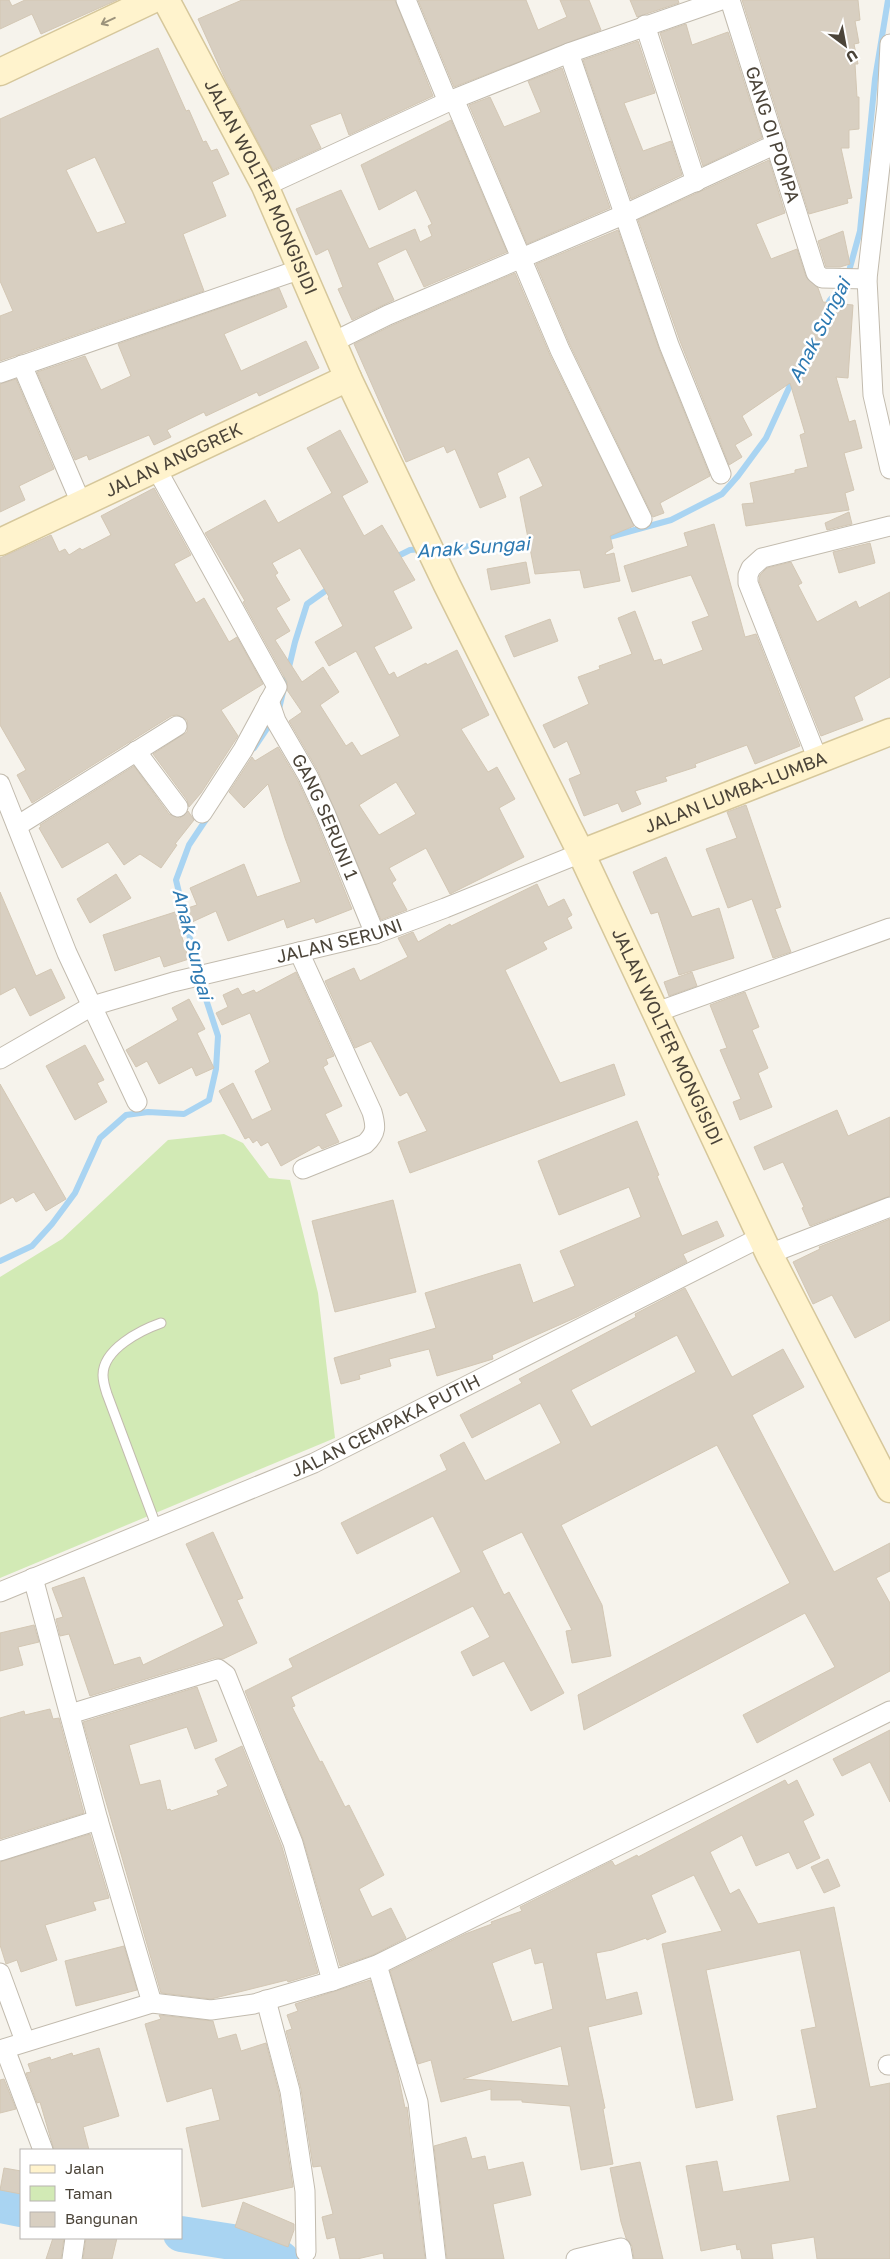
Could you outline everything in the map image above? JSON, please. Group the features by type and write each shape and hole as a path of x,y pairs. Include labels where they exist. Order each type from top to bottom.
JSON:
{"street":[{"path":"0,72 152,0"},
{"name":"JALAN WOLTER MONGISIDI","path":"166,0 265,186 348,378 414,517 581,853 654,1013 765,1246 890,1489"},
{"path":"406,0 560,350 642,519"},
{"path":"265,186 451,100 569,53 721,0"},
{"name":"GANG OI POMPA","path":"730,0 814,269 819,277 854,278"},
{"path":"645,26 696,182"},
{"path":"890,44 887,105 854,278 882,393 890,469"},
{"path":"569,53 669,345 721,474"},
{"path":"333,342 388,315 522,260 623,215 776,144"},
{"path":"0,373 301,269"},
{"path":"22,365 82,503"},
{"name":"JALAN ANGGREK","path":"0,542 348,378"},
{"path":"156,468 277,687 243,750 202,813"},
{"path":"818,760 758,612 748,583 748,574 751,568 762,558 890,526"},
{"name":"GANG SERUNI 1","path":"269,701 276,722 308,776 326,815 375,934"},
{"path":"17,826 177,726"},
{"name":"JALAN LUMBA-LUMBA","path":"581,853 890,732"},
{"path":"136,752 178,807"},
{"path":"0,784 67,953 137,1102"},
{"name":"JALAN SERUNI","path":"0,1059 92,1006 173,982 375,934 581,853"},
{"path":"654,1013 890,928"},
{"path":"299,952 372,1112 376,1127 372,1138 365,1144 303,1170"},
{"name":"JALAN CEMPAKA PUTIH","path":"0,1592 314,1463 765,1246 890,1207"},
{"path":"33,1578 98,1820 152,2003"},
{"path":"70,1714 218,1669 226,1675 293,1843 332,1981"},
{"path":"43,2149 2,2050 25,2041 152,2003 211,2010 266,2000 332,1981 377,1965 890,1711"},
{"path":"0,1852 98,1820"},
{"path":"377,1965 418,2102 436,2259"},
{"path":"0,1973 25,2041"},
{"path":"266,2000 290,2091 306,2191 306,2252"},
{"path":"72,2259 75,2239"},
{"path":"576,2259 621,2248 624,2259"}],"lane":[{"path":"157,1528 107,1394 103,1374 108,1360 124,1342 138,1332 161,1323"}],"green space":[{"path":"224,1134 243,1143 269,1178 290,1180 318,1293 335,1438 0,1578 0,1277 62,1239 168,1140"}],"building":[{"path":"0,0 9,0 12,6 25,0 117,0 41,34 32,14 0,29"},
{"path":"242,0 395,0 433,96 349,135 341,113 310,125 321,148 273,170 226,81 198,19"},
{"path":"418,0 526,0 538,30 567,17 560,0 589,0 601,30 454,87"},
{"path":"630,0 678,0 679,3 637,17"},
{"path":"742,0 858,0 860,20 855,21 859,43 854,44 858,64 855,64 857,97 859,97 859,129 849,130 849,148 841,148 852,198 847,199 848,203 809,214"},
{"path":"686,24 692,45 728,32 762,138 703,166 660,33"},
{"path":"638,41 655,93 624,103 643,151 671,141 682,175 631,199 583,60"},
{"path":"158,48 186,111 189,110 203,142 206,141 211,151 217,149 229,174 212,182 226,216 183,234 204,291 0,361 0,316 13,311 0,281 0,119","holes":["95,157 126,223 97,233 66,170"]},
{"path":"562,68 610,208 527,244 469,105 490,97 504,127 541,112 528,81"},
{"path":"451,120 507,252 424,287 406,249 377,263 394,300 352,320 338,289 343,287 328,249 316,255 296,209 341,190 369,249 415,229 420,242 432,236 428,226 432,224 416,190 379,210 361,165"},
{"path":"769,160 785,213 756,224 771,259 797,249 806,277 818,288 823,302 853,305 848,378 836,377 849,422 855,420 862,448 844,453 854,490 845,493 849,510 746,526 742,504 754,503 750,483 795,473 795,470 808,467 800,435 805,433 790,383 742,416 752,435 735,445 742,457 729,465 680,341 638,220"},
{"path":"618,230 659,349 710,476 660,503 664,513 653,517 570,345 536,264"},
{"path":"843,231 850,264 840,267 826,267 818,241"},
{"path":"515,273 550,355 634,526 610,536 613,548 605,553 606,555 614,553 620,581 584,588 580,570 535,574 520,497 543,486 529,457 497,473 506,497 480,508 455,449 447,453 444,446 406,462 354,344 393,325"},
{"path":"279,288 287,307 224,334 241,371 306,341 319,368 259,396 257,392 206,416 204,412 167,430 171,437 154,445 149,435 89,460 87,455 75,460 37,372 85,356 101,390 131,376 118,344"},
{"path":"16,379 54,469 19,486 25,500 0,512 0,384"},
{"path":"340,430 368,482 342,496 364,536 382,525 415,580 393,591 412,628 374,647 389,675 394,672 397,678 457,650 489,715 461,729 488,772 497,767 515,799 499,808 524,857 450,894 426,848 389,868 396,880 392,883 407,910 381,920 318,771 289,721 302,712 287,690 287,682 243,602 245,601 205,533 265,500 278,523 332,493 307,448","holes":["300,548 329,597 343,626 315,642 329,666 356,651 400,736 361,756 352,742 346,746 320,705 339,692 323,667 302,682 275,640 290,631 276,608 290,600 275,575 278,573 272,563","396,782 416,814 379,835 359,805"]},
{"path":"154,488 191,555 174,564 196,603 204,598 229,642 237,637 263,684 221,710 238,736 201,793 189,807 187,800 153,754 187,732 187,720 177,715 171,716 32,803 17,775 26,770 0,725 0,558 51,535 59,552 65,549 69,555 80,548 82,550 111,535 101,516"},
{"path":"849,512 852,524 827,530 825,523"},
{"path":"714,524 745,637 756,634 800,746 755,764 747,745 695,764 696,767 665,777 667,781 635,791 641,804 622,812 618,803 584,816 569,779 581,774 567,741 554,748 543,725 589,704 578,677 600,669 599,666 632,654 618,618 635,611 654,661 661,659 663,665 703,650 692,622 709,616 691,575 632,592 624,566 688,546 684,533"},
{"path":"870,543 875,563 839,573 833,552"},
{"path":"526,562 530,583 491,590 487,569"},
{"path":"791,562 802,583 798,585 817,622 856,601 859,608 890,592 890,677 854,697 863,720 821,736 759,581 760,575 767,568"},
{"path":"550,619 558,641 514,657 505,636"},
{"path":"278,747 298,781 316,820 352,909 316,923 314,918 287,928 284,919 228,941 216,911 179,928 189,959 164,967 160,956 115,971 103,935 197,905 190,888 244,864 257,897 301,882 268,784 244,808 229,792 252,757 255,761"},
{"path":"134,766 169,814 180,818 188,811 194,820 175,844 177,845 161,868 140,854 124,865 108,842 62,868 39,828 41,827 40,825"},
{"path":"746,805 781,907 775,909 791,952 773,958 752,899 728,908 706,849 737,838 727,812"},
{"path":"666,857 692,917 719,908 734,958 679,975 658,912 651,914 633,872"},
{"path":"116,874 131,898 90,923 77,899"},
{"path":"537,884 548,907 564,899 572,915 567,918 572,928 543,942 547,949 505,970 560,1083 614,1064 625,1095 410,1173 398,1142 427,1131 407,1092 400,1096 371,1041 355,1048 325,981 354,968 360,981 408,957 398,938 413,932 418,942 450,924 451,926"},
{"path":"0,892 36,976 51,969 65,998 30,1016 15,987 0,995"},
{"path":"296,972 334,1056 326,1059 328,1064 323,1067 342,1106 325,1114 339,1142 322,1149 319,1145 281,1166 268,1142 261,1146 257,1140 253,1143 249,1137 245,1139 219,1091 233,1083 252,1120 272,1110 255,1071 270,1062 250,1013 222,1025 216,1013 228,1007 223,995 238,988 242,995 254,990 256,993"},
{"path":"692,972 697,986 669,996 664,982"},
{"path":"745,992 759,1027 752,1030 768,1068 758,1073 772,1107 740,1120 733,1102 741,1099 720,1050 727,1048 710,1005"},
{"path":"189,999 205,1029 197,1033 214,1068 196,1076 192,1067 159,1084 147,1061 136,1067 126,1050 178,1020 172,1008"},
{"path":"85,1045 104,1080 97,1083 107,1102 75,1120 46,1066"},
{"path":"0,1084 66,1199 46,1211 34,1192 16,1202 13,1197 0,1204"},
{"path":"837,1110 848,1136 890,1117 890,1196 810,1226 802,1208 804,1207 783,1162 764,1170 754,1147"},
{"path":"637,1121 682,1236 717,1221 724,1236 683,1254 687,1262 577,1317 492,1355 493,1359 437,1376 429,1349 389,1359 391,1366 359,1375 360,1379 341,1384 334,1358 436,1328 425,1293 520,1264 533,1303 575,1286 560,1251 641,1217 629,1187 559,1215 538,1161"},
{"path":"393,1200 416,1292 335,1312 312,1221"},
{"path":"890,1219 890,1320 855,1338 832,1295 813,1304 793,1262 820,1249 819,1247"},
{"path":"685,1288 732,1377 783,1349 804,1387 752,1415 834,1572 890,1543 890,1571 876,1578 890,1603 890,1671 757,1743 743,1715 835,1667 805,1613 584,1730 578,1695 790,1583 717,1445 561,1525 602,1605 611,1656 572,1663 566,1631 572,1630 522,1532 482,1551 504,1595 509,1592 564,1693 531,1711 504,1661 473,1676 461,1652 490,1637 473,1606 291,1697 295,1706 292,1707 320,1762 322,1761 345,1807 349,1805 384,1875 359,1889 372,1917 391,1908 406,1938 373,1955 340,1966 303,1839 245,1691 293,1667 289,1659 461,1572 433,1516 357,1554 341,1523 447,1470 440,1455 464,1442 485,1481 561,1443 540,1403 472,1438 460,1415 522,1383 519,1379 636,1317 635,1314","holes":["677,1335 696,1372 591,1427 571,1390"]},
{"path":"213,1532 243,1598 237,1600 257,1643 223,1659 215,1658 90,1696 69,1634 60,1636 56,1619 63,1617 52,1588 84,1577 114,1665 140,1657 143,1665 224,1626 186,1544"},
{"path":"34,1625 39,1642 18,1647 23,1665 0,1671 0,1633"},
{"path":"197,1687 217,1741 195,1749 187,1727 129,1745 140,1785 160,1780 167,1810 170,1809 171,1811 219,1795 217,1791 228,1786 215,1759 242,1746 282,1847 318,1973 288,1982 287,1980 211,1999 161,1993 83,1722"},
{"path":"50,1709 53,1719 59,1718 84,1813 0,1839 0,1718 24,1711 25,1715"},
{"path":"890,1730 890,1802 870,1762 842,1776 833,1759"},
{"path":"785,1780 788,1785 797,1780 814,1815 803,1821 820,1858 797,1869 789,1852 756,1866 742,1835 710,1852 730,1894 739,1889 758,1924 834,1907 870,2087 890,2083 890,2259 817,2259 814,2237 771,2244 773,2259 742,2259 740,2249 737,2250 736,2244 701,2251 686,2166 717,2161 723,2192 790,2181 777,2116 817,2108 801,2030 816,2027 800,1950 706,1970 733,2100 696,2108 662,1944 722,1931 694,1875 651,1895 666,1932 647,1940 646,1938 612,1950 596,1953 606,2000 637,1992 642,2014 588,2027 605,2108 603,2109 613,2164 581,2170 570,2106 522,2102 522,2100 491,2100 491,2089 441,2102 431,2060 418,2064 390,1971 465,1934 492,1924 491,1922 522,1911 520,1907 612,1861 615,1866 637,1855 638,1857","holes":["531,1948 535,1964 543,1962 553,2009 512,2022 492,1963","561,2046 569,2086 463,2079"]},
{"path":"90,1834 109,1898 93,1902 96,1910 45,1925 57,1960 21,1972 17,1960 6,1964 0,1945 0,1862"},
{"path":"828,1859 840,1886 824,1893 811,1867"},
{"path":"124,1946 137,1990 76,2006 65,1961"},
{"path":"370,1980 397,2070 405,2108 407,2107 425,2259 384,2259 383,2253 357,2259 340,2259 335,2237 327,2239 322,2217 333,2214 321,2166 313,2167 301,2089 286,2031 292,2029 287,2015 298,2011 295,2004"},
{"path":"159,2015 213,2021 218,2039 236,2034 241,2051 266,2043 279,2093 293,2187 202,2207 186,2128 220,2120 212,2088 167,2102 145,2024 161,2019"},
{"path":"99,2048 119,2116 83,2127 89,2149 54,2149 40,2102 37,2103 26,2073 31,2072 28,2064 50,2057 51,2060 72,2053 73,2056"},
{"path":"4,2079 16,2109 0,2113 0,2080"},
{"path":"466,2137 472,2159 485,2156 488,2170 523,2162 531,2195 493,2204 504,2259 447,2259 434,2146"},
{"path":"640,2162 663,2259 634,2259 632,2246 626,2238 621,2222 610,2168"},
{"path":"4,2168 20,2171 20,2194 0,2190"},
{"path":"243,2202 294,2224 294,2230 288,2247 235,2227"},
{"path":"53,2239 64,2239 61,2259 46,2259"},
{"path":"86,2239 117,2239 112,2259 83,2259"}],"waterway":[{"name":"Anak Sungai","path":"825,309 830,300 846,282 860,231 875,79 888,0"},
{"name":"Anak Sungai","path":"602,539 671,520 722,494 766,438 793,379"},
{"name":"Anak Sungai","path":"437,548 537,543"},
{"name":"Anak Sungai","path":"394,558 410,550 422,549"},
{"name":"Anak Sungai","path":"278,713 295,642 307,604 331,587"},
{"name":"Anak Sungai","path":"254,748 272,721"},
{"name":"Anak Sungai","path":"0,1261 32,1246 52,1224 75,1193 100,1138 126,1115 148,1112 184,1114 209,1100 216,1069 218,1036 201,984 176,880 189,845 209,815"},
{"path":"0,2205 20,2209"},
{"path":"182,2234 264,2247 281,2259"}]}
